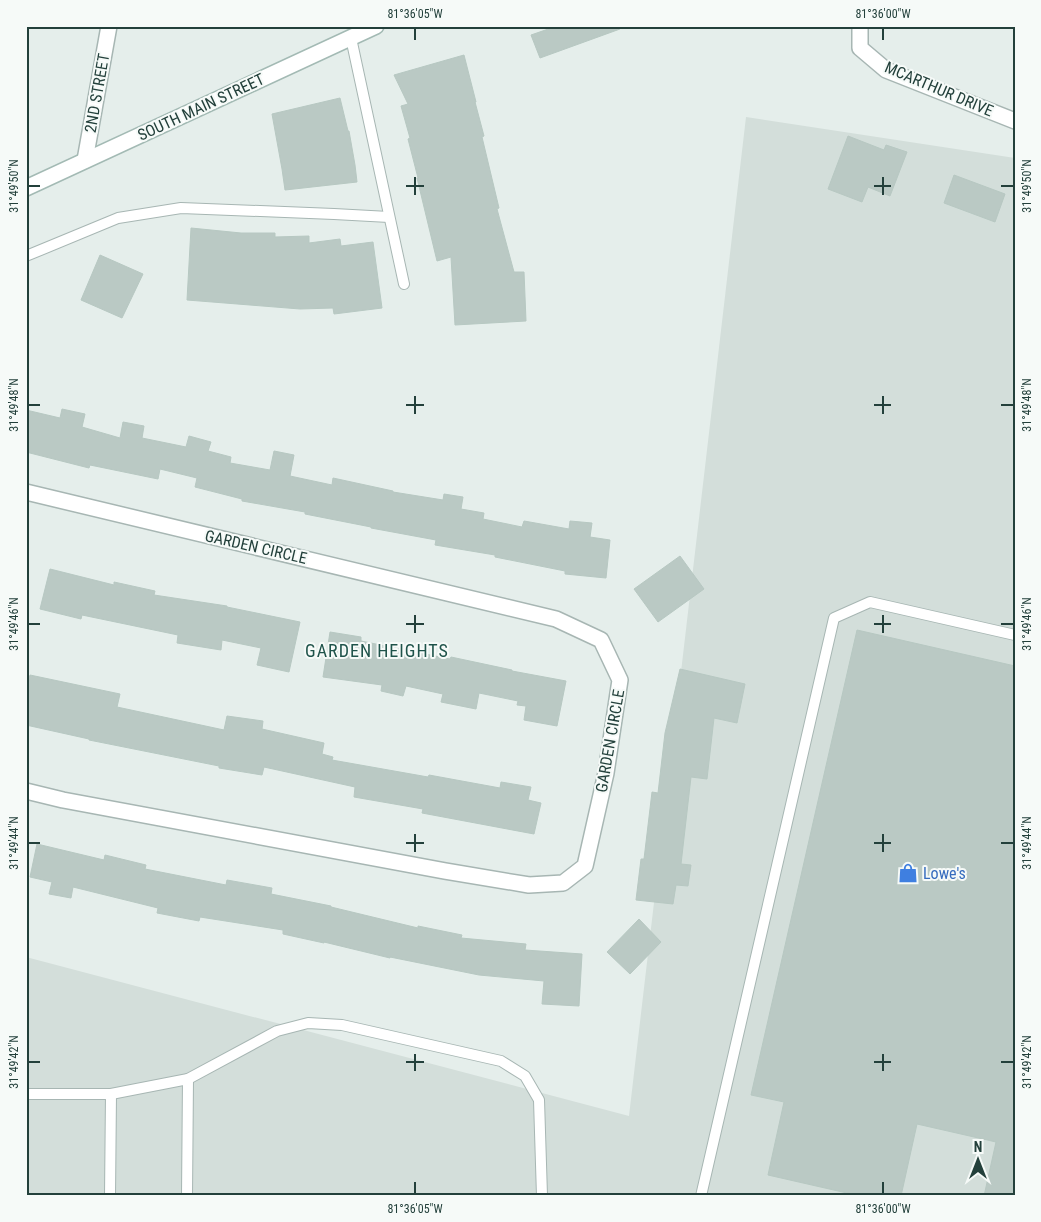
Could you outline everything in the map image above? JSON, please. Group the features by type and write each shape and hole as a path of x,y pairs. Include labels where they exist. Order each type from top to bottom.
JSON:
{"street":[{"name":"2ND STREET","path":"85,160 109,26"},
{"name":"SOUTH MAIN STREET","path":"26,188 376,26"},
{"name":"MCARTHUR DRIVE","path":"860,26 860,48 886,70 1015,121"},
{"name":"GARDEN CIRCLE","path":"26,492 556,619 601,640 620,680 606,773 585,866 563,883 529,885 73,802 26,791"}],"lane":[{"path":"351,38 404,284"},
{"path":"26,256 118,218 181,208 389,217"},
{"path":"701,1196 834,618 870,602 1015,635"},
{"path":"26,1094 110,1094 188,1079 277,1031 308,1023 342,1025 501,1060 525,1076 539,1100 542,1196"},
{"path":"187,1196 188,1079"},
{"path":"110,1094 110,1196"}],"shaded area":[{"path":"746,117 1015,158 1015,1196 26,1196 26,957 629,1116"}],"building":[{"path":"557,26 620,26 620,29 540,58 531,35"},
{"path":"464,55 484,136 482,137 499,208 497,209 514,272 524,272 526,321 455,325 451,257 437,261 417,178 408,139 410,138 401,106 408,104 394,75"},
{"path":"340,98 349,131 357,182 285,190 272,114"},
{"path":"848,136 884,150 886,145 907,152 890,196 868,187 862,202 828,189"},
{"path":"954,175 1005,194 995,222 944,203"},
{"path":"191,228 241,233 275,233 275,237 309,236 309,243 340,239 341,246 373,242 382,308 334,314 333,308 300,309 187,300"},
{"path":"100,255 143,274 122,318 81,300"},
{"path":"62,409 85,414 82,427 120,438 123,422 144,426 142,438 186,447 189,436 211,442 208,451 231,457 230,463 270,470 274,451 294,455 290,476 332,485 333,478 393,492 443,500 444,494 463,497 461,509 484,513 483,519 522,527 524,521 569,529 570,521 592,523 590,537 610,540 606,578 565,574 565,571 495,557 495,555 435,545 436,540 305,514 305,512 242,501 242,499 195,487 197,478 160,469 158,479 90,465 89,468 26,452 26,410 60,418"},
{"path":"680,556 704,589 658,622 634,589"},
{"path":"50,569 114,585 114,582 155,591 154,595 227,606 300,622 289,672 257,665 261,648 222,640 221,650 177,643 178,635 82,615 81,619 40,609"},
{"name":"Lowe's","path":"857,630 1015,666 1015,1196 984,1196 996,1142 917,1124 901,1196 860,1196 768,1175 784,1102 751,1095"},
{"path":"330,632 361,637 361,641 450,659 451,657 566,681 557,726 524,720 526,706 517,705 518,701 479,693 476,709 441,702 443,694 406,686 403,696 381,691 382,685 323,677"},
{"path":"680,669 745,684 737,723 714,718 707,779 691,777 681,864 691,865 688,886 676,885 673,904 636,900 641,859 644,859 652,792 658,793 665,733"},
{"path":"30,675 120,694 117,707 224,730 227,716 263,721 262,729 324,743 322,754 333,757 332,760 500,788 501,782 531,787 528,800 541,803 534,834 422,813 423,809 354,797 355,787 264,767 262,775 219,768 219,766 89,740 26,725 26,691"},
{"path":"37,844 104,860 105,855 146,865 145,869 226,885 227,880 272,888 271,894 331,906 418,928 418,926 462,935 461,938 526,944 525,950 582,954 579,1006 542,1004 544,981 479,975 390,958 283,934 283,930 200,917 199,921 157,913 158,908 73,887 71,898 49,894 52,882 30,877"},
{"path":"639,919 661,942 630,974 607,952"}],"place":[{"name":"Lowe's","path":"908,873"}],"district":[{"name":"GARDEN HEIGHTS","path":"377,650"}]}
